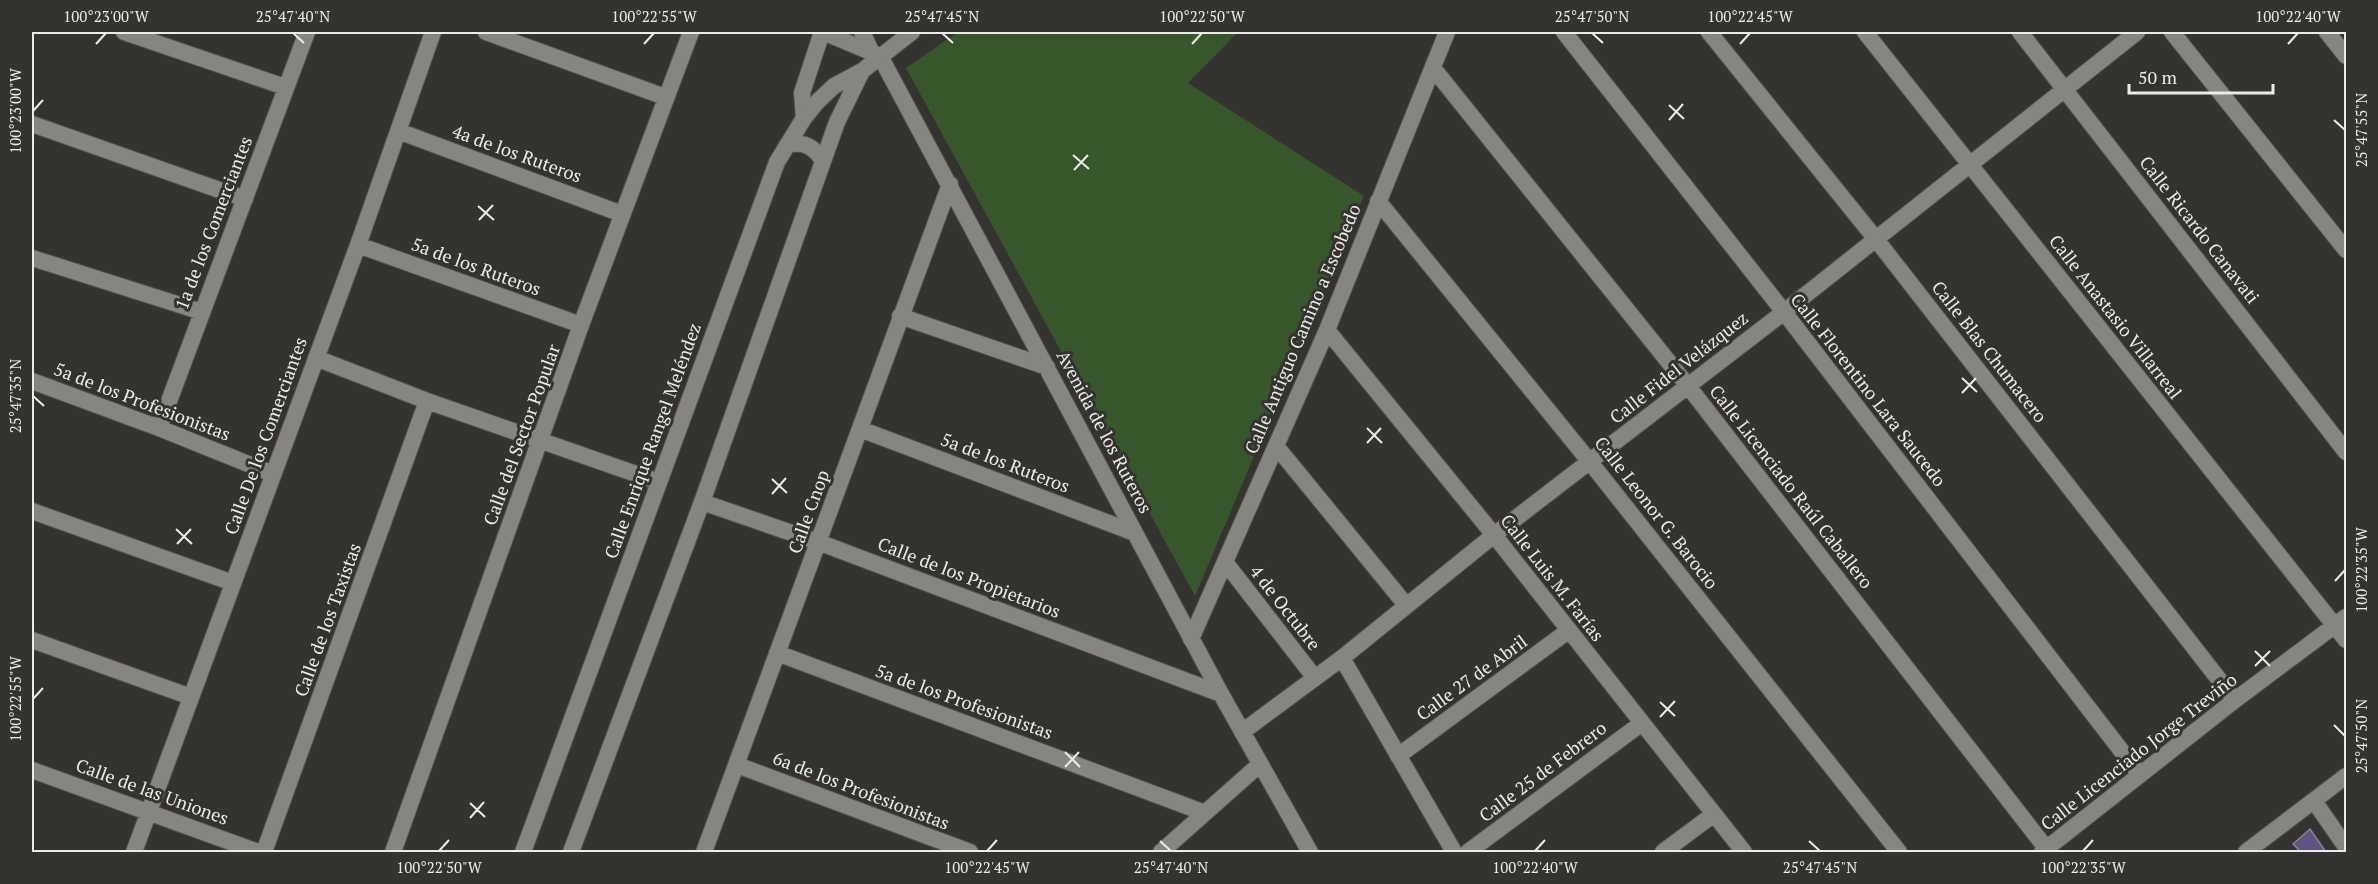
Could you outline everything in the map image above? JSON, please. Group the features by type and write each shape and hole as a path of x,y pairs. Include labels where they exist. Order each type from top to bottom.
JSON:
{"street":[{"path":"124,32 285,87"},
{"name":"1a de los Comerciantes","path":"159,428 307,32"},
{"name":"Calle De los Comerciantes","path":"134,852 358,245 433,32"},
{"path":"486,32 665,97"},
{"name":"Calle del Sector Popular","path":"393,852 581,325 691,32"},
{"path":"804,118 802,93 822,32 876,53"},
{"name":"Avenida de los Ruteros","path":"862,32 950,184 1191,639 1259,765 1310,852"},
{"name":"Calle Enrique Rangel Meléndez","path":"571,852 702,502 837,122 862,71 876,53 912,32"},
{"name":"Calle Antiguo Camino a Escobedo","path":"1191,639 1327,330 1447,32"},
{"name":"Calle Florentino Lara Saucedo","path":"1564,32 1784,312 2140,775"},
{"name":"Calle Blas Chumacero","path":"1709,32 1875,238 2235,699"},
{"name":"Calle Anastasio Villarreal","path":"1865,32 1968,164 2341,622 2346,640"},
{"name":"Calle Ricardo Canavati","path":"2020,32 2346,452"},
{"name":"Calle Fidel Velázquez","path":"1242,732 1342,658 1494,535 1784,312 2137,32"},
{"path":"2172,32 2346,250"},
{"path":"2327,32 2346,56"},
{"name":"Calle Licenciado Raúl Caballero","path":"1433,68 1688,386 2046,851"},
{"name":"Calle Enrique Rangel Meléndez","path":"524,852 769,182 787,145 804,118 834,86 862,71"},
{"path":"32,124 245,200"},
{"name":"4a de los Ruteros","path":"398,131 622,214"},
{"path":"787,145 797,142 808,146 817,152 823,161"},
{"name":"Calle Cnop","path":"704,852 950,184"},
{"name":"Calle Leonor G. Barocio","path":"1378,201 1590,462 1899,852"},
{"name":"5a de los Ruteros","path":"358,245 581,325"},
{"path":"32,258 202,312"},
{"path":"900,316 1047,367"},
{"name":"Calle Luis M. Farías","path":"1327,330 1494,535 1744,852"},
{"path":"316,358 428,401 659,482"},
{"name":"5a de los Profesionistas","path":"32,381 159,428 273,474"},
{"name":"Calle de los Taxistas","path":"264,852 428,401"},
{"name":"5a de los Ruteros","path":"860,429 1135,532"},
{"path":"1276,446 1407,605"},
{"name":"Calle de los Propietarios","path":"702,502 818,542 1221,694"},
{"path":"32,511 233,583"},
{"name":"4 de Octubre","path":"1225,562 1315,678"},
{"name":"Calle Licenciado Jorge Treviño","path":"2046,851 2235,699 2341,622"},
{"name":"Calle 27 de Abril","path":"1398,756 1568,631"},
{"path":"32,640 191,697"},
{"name":"5a de los Profesionistas","path":"777,653 1205,813"},
{"path":"1342,658 1454,852"},
{"name":"Calle 25 de Febrero","path":"1468,852 1642,723"},
{"name":"6a de los Profesionistas","path":"737,765 970,852"},
{"path":"1161,852 1259,765"},
{"name":"Calle de las Uniones","path":"32,770 258,852"},
{"path":"2246,852 2346,776"},
{"path":"2314,801 2346,847"},
{"path":"1663,852 1714,814"}],"green space":[{"path":"958,32 1238,32 1188,83 1364,196 1195,596 906,68"}],"building":[{"path":"2310,829 2326,852 2301,852 2293,844"}]}
